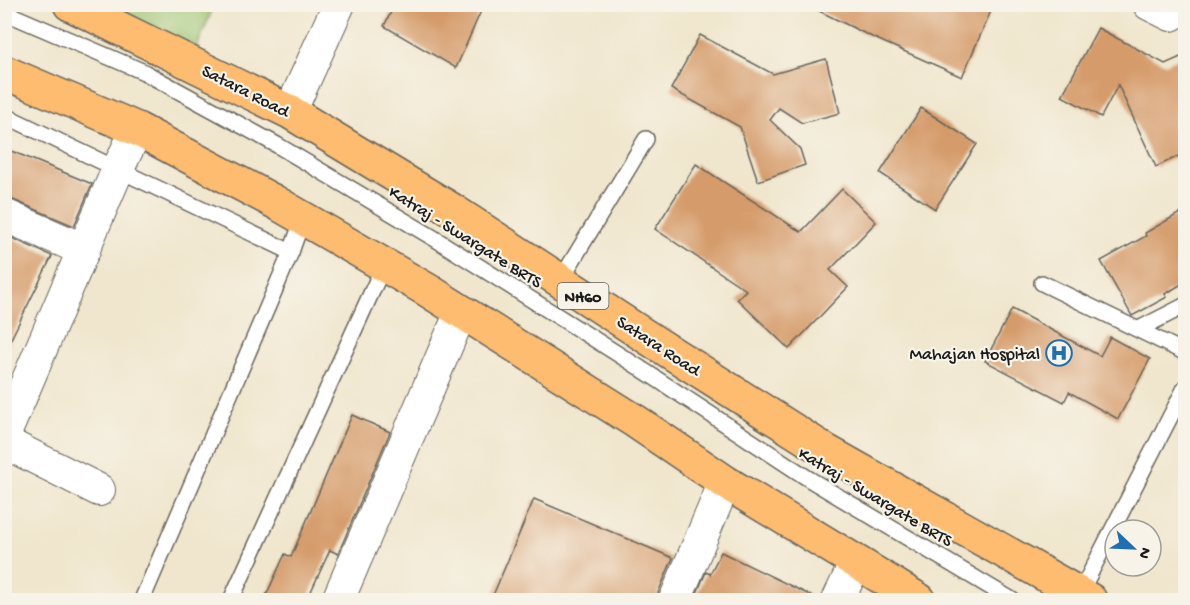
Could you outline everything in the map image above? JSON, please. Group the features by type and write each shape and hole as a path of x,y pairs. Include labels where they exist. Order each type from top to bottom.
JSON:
{"highway":[{"name":"Satara Road","path":"70,4 291,111 452,210 826,451 1084,598"},
{"path":"4,72 137,129 303,218 461,312 635,421 725,482 919,600"}],"street":[{"path":"291,111 339,4"},
{"path":"1149,4 1171,15 1185,8"},
{"path":"4,436 137,129"},
{"path":"4,214 84,250"},
{"path":"338,600 461,312"},
{"path":"4,442 99,490"},
{"path":"675,600 725,482"},
{"path":"839,600 856,562"}],"lane":[{"name":"Katraj - Swargate BRTS","path":"4,12 144,72 287,151 437,240 808,479 1012,600"},
{"path":"4,115 291,252"},
{"path":"560,281 646,139"},
{"path":"142,600 291,252 303,218"},
{"path":"231,600 384,265"},
{"path":"1042,283 1185,353"},
{"path":"1139,329 1185,305"},
{"path":"1084,598 1185,386"}],"green space":[{"path":"70,5 214,5 191,62"}],"building":[{"path":"395,4 484,4 456,68 384,26"},
{"path":"805,4 994,4 962,77"},
{"path":"1098,28 1165,64 1185,55 1185,153 1156,167 1118,85 1101,117 1062,96"},
{"path":"700,35 773,74 826,59 840,113 802,123 779,108 770,120 800,149 805,165 758,181 740,127 671,89"},
{"path":"921,108 977,144 935,209 880,173"},
{"path":"4,148 92,184 74,226 4,196"},
{"path":"696,164 801,232 842,189 876,222 830,270 848,287 789,349 737,299 746,290 655,229"},
{"path":"1185,210 1185,282 1165,294 1167,297 1132,316 1101,261 1146,236 1145,233"},
{"path":"12,238 52,256 4,353 4,253"},
{"path":"1012,309 1100,356 1110,337 1150,359 1118,419 1069,392 1064,402 985,361"},
{"path":"352,415 390,432 338,554 330,550 307,600 264,600 285,554 291,557"},
{"path":"534,499 673,558 657,600 491,600"},
{"path":"721,552 820,600 694,600 706,572 710,574"}],"place":[{"name":"Mahajan Hospital","path":"1059,353"}]}
